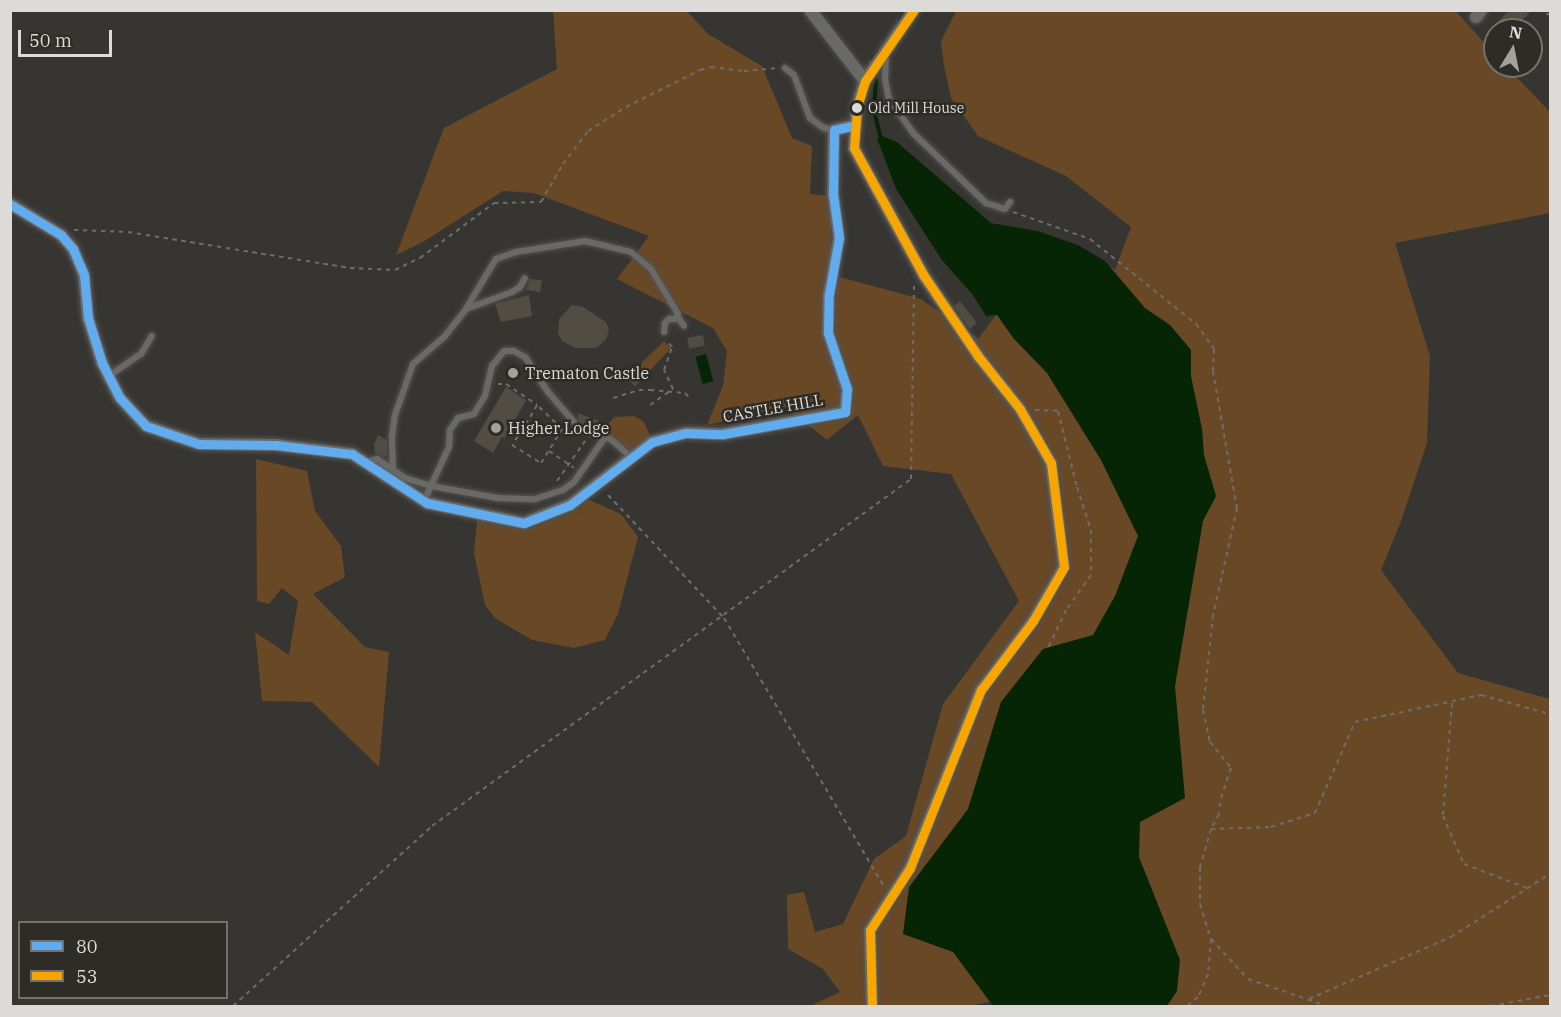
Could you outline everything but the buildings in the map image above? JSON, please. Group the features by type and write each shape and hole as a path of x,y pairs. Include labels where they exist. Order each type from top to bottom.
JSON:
{"street":[{"path":"810,10 865,81"},
{"path":"872,1006 870,930 910,868 981,690 1033,621 1064,567 1051,463 1020,409 978,356 924,276 854,148 855,124 865,81 886,54 914,10"},
{"path":"834,130 855,124"},
{"name":"CASTLE HILL","path":"424,501 524,524 570,505 652,441 686,433 723,435 845,412 847,389 828,333 829,294 839,238 833,194 834,130"},
{"path":"10,204 61,235 73,249 84,274 88,318 109,376 120,398 146,426 199,444 276,445 352,454 424,501"}],"lane":[{"path":"886,54 885,80 889,99 906,124 979,198 986,203 1005,209 1010,202"},
{"path":"785,68 794,75 810,118 824,128 834,130"},
{"path":"393,470 394,421 402,391 413,364 445,336 496,259 516,252 585,241 631,252 651,269 669,296 684,326"},
{"path":"465,309 512,292 520,287 525,278"},
{"path":"664,332 665,323 677,316"},
{"path":"109,376 141,354 152,336"},
{"path":"424,501 449,447 450,430 459,418 474,414 486,396 492,366 504,351 514,351 525,357 548,393 574,422"},
{"path":"596,430 631,458"},
{"path":"364,462 376,459 415,483 498,498 535,499 563,490 581,472 606,436"}],"path":[{"path":"1538,10 1551,15"},
{"path":"61,235 75,230 128,232 350,268 395,270 420,258 494,203 541,202 563,164 588,131 654,93 711,68 744,71 785,68"},
{"path":"1005,209 1090,239 1196,324 1214,349 1213,370 1238,508 1213,615 1206,664 1203,710 1210,742 1231,768 1222,794 1219,814 1211,829 1200,867 1200,904 1211,939 1208,974 1198,997 1187,1006"},
{"path":"233,1006 432,826 724,618 910,479 912,285 924,276"},
{"path":"650,405 673,389 664,370 672,347 664,337 664,332"},
{"path":"488,385 506,384 537,405 562,429 541,463 512,445 537,405"},
{"path":"613,398 639,390 685,393 689,397"},
{"path":"1020,409 1058,411 1077,487 1091,530 1091,574 1066,610 1048,648"},
{"path":"514,424 523,429"},
{"path":"548,496 585,441"},
{"path":"549,451 581,472"},
{"path":"608,495 724,618 890,898"},
{"path":"1211,829 1271,826 1315,813 1356,722 1481,695 1551,714"},
{"path":"1452,703 1443,816 1464,864 1528,888"},
{"path":"1309,999 1451,937 1551,874"},
{"path":"1211,939 1248,979 1327,1006"},
{"path":"1491,1006 1551,995"}],"shaded area":[{"path":"553,11 687,11 708,34 762,66 792,138 812,146 810,194 831,196 832,275 921,299 978,339 996,315 986,316 972,294 941,259 896,189 877,139 880,135 897,142 991,223 1038,231 1078,245 1115,270 1131,227 1066,176 978,136 951,98 944,66 941,41 956,11 1456,11 1483,41 1483,78 1517,78 1550,112 1550,213 1395,243 1430,356 1427,443 1400,524 1381,570 1458,673 1550,699 1550,1006 993,1006 991,1002 968,1006 810,1006 840,992 823,969 788,949 787,895 804,892 815,932 843,924 874,859 906,836 943,704 1019,601 951,474 883,466 858,415 827,440 785,407 707,425 723,386 727,351 713,328 617,279 649,236 534,193 503,191 423,242 396,255 444,128 557,69"},
{"path":"880,135 897,142 991,223 1038,231 1078,245 1105,261 1145,308 1170,325 1191,350 1191,376 1202,429 1204,455 1216,496 1203,521 1175,686 1185,798 1140,822 1139,857 1180,960 1177,991 1167,1006 993,1006 953,952 903,934 909,887 968,809 1001,702 1043,649 1093,635 1115,596 1138,536 1101,460 1047,373 1014,339 997,315 986,316 972,294 941,259 896,189 877,139"},
{"path":"664,341 671,348 642,379 633,371"},
{"path":"706,354 713,381 703,384 695,357"},
{"path":"634,416 643,421 652,439 632,454 602,432 614,417"},
{"path":"256,459 307,471 315,511 341,546 345,577 313,594 365,647 389,652 379,767 312,702 262,701 255,632 289,655 298,601 282,588 269,604 257,601"},
{"path":"585,498 621,514 638,537 618,614 605,640 574,648 532,640 495,618 485,605 474,553 478,512 523,520"}],"waterway":[{"path":"900,20 905,10"},
{"path":"872,59 879,51"},
{"path":"876,80 874,111 880,135"}],"transit line":[{"name":"53","path":"872,1006 870,930 910,868 981,690 1033,621 1064,567 1051,463 1020,409 978,356 924,276 854,148 857,107 865,81 914,10"},
{"name":"80","path":"10,204 61,235 73,249 84,275 88,318 102,363 120,398 146,426 199,444 276,445 352,454 427,503 524,523 570,505 652,442 686,433 723,434 845,412 847,389 828,333 829,294 839,238 833,194 834,130 855,125"}],"place":[{"name":"Old Mill House","path":"857,108"},
{"name":"Trematon Castle","path":"513,373"},
{"name":"Higher Lodge","path":"496,428"}]}
